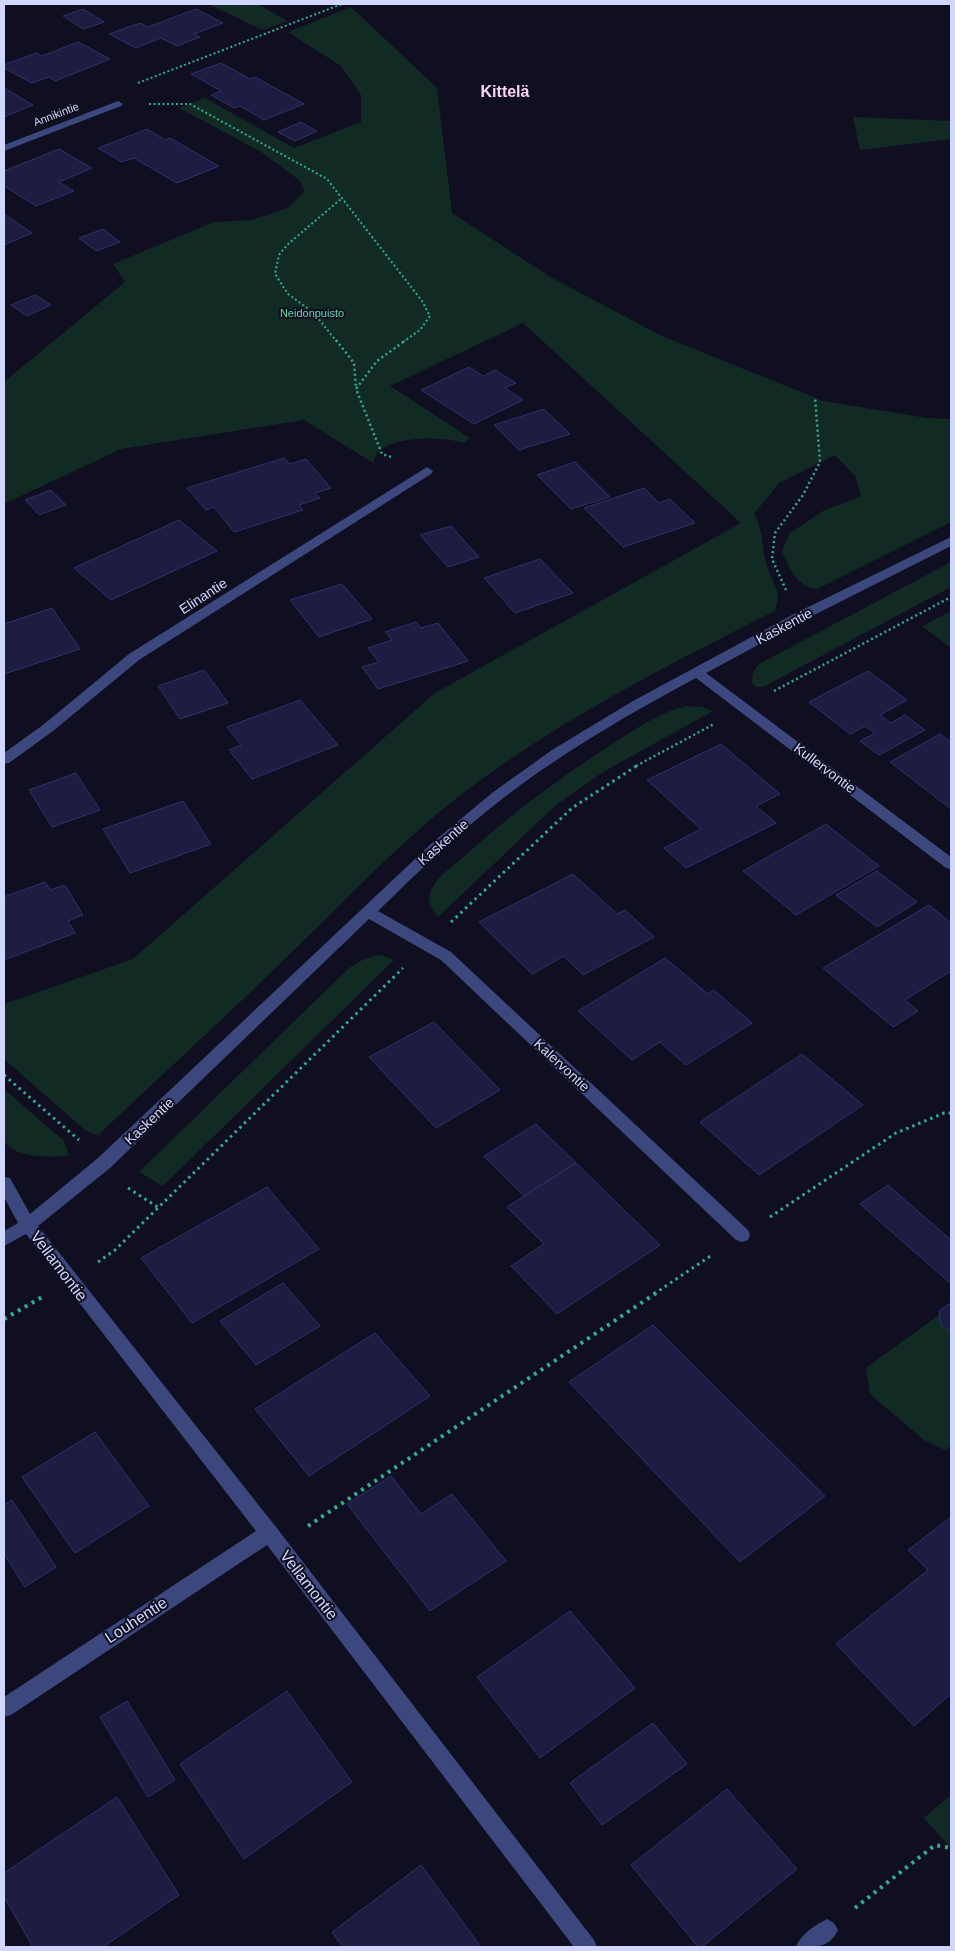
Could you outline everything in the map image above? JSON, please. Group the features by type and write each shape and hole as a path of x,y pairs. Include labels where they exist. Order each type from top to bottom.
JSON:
{"street":[{"name":"Annikintie","path":"4,148 118,104"},
{"name":"Elinantie","path":"4,760 48,728 134,658 427,471"},
{"name":"Kaskentie","path":"4,1240 28,1225 104,1163 437,846 498,796 558,753 638,704 799,617 951,541"},
{"name":"Kullervontie","path":"698,672 951,864"},
{"name":"Kalervontie","path":"368,912 446,956 742,1235"},
{"name":"Vellamontie","path":"4,1183 28,1225 274,1539 587,1947"},
{"name":"Louhentie","path":"4,1708 274,1539"},
{"path":"806,1947 827,1930"}],"path":[{"path":"118,104 139,82 342,4"},
{"path":"118,104 190,104 327,179 422,302 430,316 423,328 413,338 386,352 369,369 356,389"},
{"path":"342,198 287,245 279,255 275,274 288,294 314,313 354,363 356,389 382,454 427,471"},
{"path":"799,617 772,559 775,533 803,495 820,462 815,398"},
{"path":"274,1539 896,1133 944,1113 951,1113"},
{"path":"827,1930 935,1845 951,1848"}],"green space":[{"path":"208,4 257,4 288,21 263,30"},
{"name":"Neidonpuisto","path":"351,7 437,88 452,213 552,278 662,336 823,401 927,418 951,419 951,522 817,589 804,585 799,581 782,551 790,533 823,511 861,496 856,477 835,455 779,483 754,514 760,528 766,563 778,596 775,611 612,696 533,744 458,797 395,851 247,996 98,1135 86,1131 4,1059 4,1004 133,959 435,693 741,523 523,323 390,386 470,438 463,443 443,439 407,440 386,447 377,453 373,463 304,420 121,449 4,504 4,382 125,282 113,264 214,222 252,220 288,208 305,191 299,180 260,151 179,108 205,98 294,148 361,122 361,95 341,66 288,32"},
{"path":"853,117 951,121 951,139 860,150"},
{"path":"951,562 951,587 765,686 755,687 752,682 753,673 759,664"},
{"path":"951,611 951,648 922,626"},
{"path":"688,706 702,707 713,711 603,772 556,805 438,917 429,900 433,887 447,871 486,837 559,780 626,735 660,715"},
{"path":"381,955 394,960 163,1186 139,1172 349,968 364,959"},
{"path":"4,1089 64,1141 69,1155 33,1155 23,1153 8,1146 3,1136"},
{"path":"951,1306 951,1445 945,1450 924,1440 870,1394 866,1368"},
{"path":"951,1795 951,1848 924,1818"}],"building":[{"path":"83,9 104,22 83,29 63,16"},
{"path":"196,9 223,23 194,34 200,37 177,46 161,38 136,48 109,34 140,23 148,27"},
{"path":"78,42 110,59 55,81 49,77 32,83 4,68 4,65 36,53 42,56"},
{"path":"221,63 250,79 255,77 304,104 264,120 240,106 234,108 211,95 221,91 191,74"},
{"path":"4,88 33,105 4,117"},
{"path":"301,122 317,131 295,141 278,132"},
{"path":"147,129 165,140 170,138 219,166 177,183 134,158 122,162 98,148"},
{"path":"59,149 92,168 59,182 74,191 36,206 4,186 4,171"},
{"path":"4,214 32,233 4,245"},
{"path":"103,229 120,242 96,251 79,238"},
{"path":"35,295 51,305 27,316 11,305"},
{"path":"469,367 483,376 495,370 516,383 505,388 523,400 474,424 421,390"},
{"path":"544,409 570,434 519,450 494,425"},
{"path":"284,458 290,464 306,459 331,488 315,493 320,498 299,505 303,510 234,532 214,507 206,510 187,488"},
{"path":"575,462 610,497 571,509 537,475"},
{"path":"644,488 659,503 670,499 695,523 623,547 584,508"},
{"path":"51,490 66,505 39,515 25,500"},
{"path":"179,520 217,551 111,600 74,568"},
{"path":"451,526 479,557 448,567 420,535"},
{"path":"540,559 573,593 515,613 484,578"},
{"path":"342,584 372,619 319,637 290,600"},
{"path":"52,608 80,649 4,674 4,624"},
{"path":"416,622 421,628 438,623 468,661 378,689 362,667 379,662 368,648 392,640 385,632"},
{"path":"204,670 228,703 180,719 158,686"},
{"path":"868,671 907,700 880,715 891,723 905,715 925,730 879,755 860,741 875,733 865,726 850,734 809,702"},
{"path":"300,700 338,745 252,779 229,750 241,745 227,727"},
{"path":"940,734 951,742 951,809 890,762"},
{"path":"721,744 780,794 756,806 776,823 686,868 664,848 701,829 647,780"},
{"path":"76,773 100,810 52,827 29,790"},
{"path":"183,801 211,844 130,873 103,829"},
{"path":"826,824 879,866 796,915 743,871"},
{"path":"877,871 917,902 877,927 836,895"},
{"path":"573,874 617,914 625,910 654,937 583,975 564,956 532,974 479,922"},
{"path":"45,882 50,890 65,885 83,915 68,921 75,933 4,960 4,897"},
{"path":"929,905 951,923 951,971 905,1000 918,1011 893,1027 823,968"},
{"path":"665,958 708,994 714,990 752,1023 686,1065 660,1042 632,1060 578,1011"},
{"path":"434,1022 500,1090 436,1128 369,1057"},
{"path":"802,1054 863,1105 759,1175 700,1122"},
{"path":"536,1124 576,1163 524,1196 484,1156"},
{"path":"576,1163 660,1245 557,1314 511,1266 544,1244 507,1207"},
{"path":"888,1185 951,1240 951,1284 860,1204"},
{"path":"267,1187 319,1249 192,1323 141,1258"},
{"path":"283,1283 320,1326 256,1365 220,1321"},
{"path":"951,1304 951,1332 941,1325 939,1311"},
{"path":"653,1325 825,1496 740,1562 569,1382"},
{"path":"375,1333 430,1396 309,1476 255,1409"},
{"path":"95,1432 149,1506 75,1553 22,1477"},
{"path":"391,1476 421,1514 452,1494 506,1561 430,1611 347,1504"},
{"path":"12,1500 56,1567 25,1587 4,1554 4,1505"},
{"path":"951,1517 951,1694 914,1726 836,1644 928,1570 908,1550"},
{"path":"570,1611 635,1688 540,1758 477,1677"},
{"path":"287,1691 352,1782 244,1859 180,1764"},
{"path":"127,1701 175,1780 148,1797 100,1717"},
{"path":"653,1723 687,1764 602,1825 570,1783"},
{"path":"727,1789 797,1869 702,1947 698,1947 631,1865"},
{"path":"117,1797 179,1895 103,1947 33,1947 4,1897 4,1873"},
{"path":"421,1865 481,1947 343,1947 332,1932"}],"district":[{"name":"Kittelä","path":"505,91"}]}
